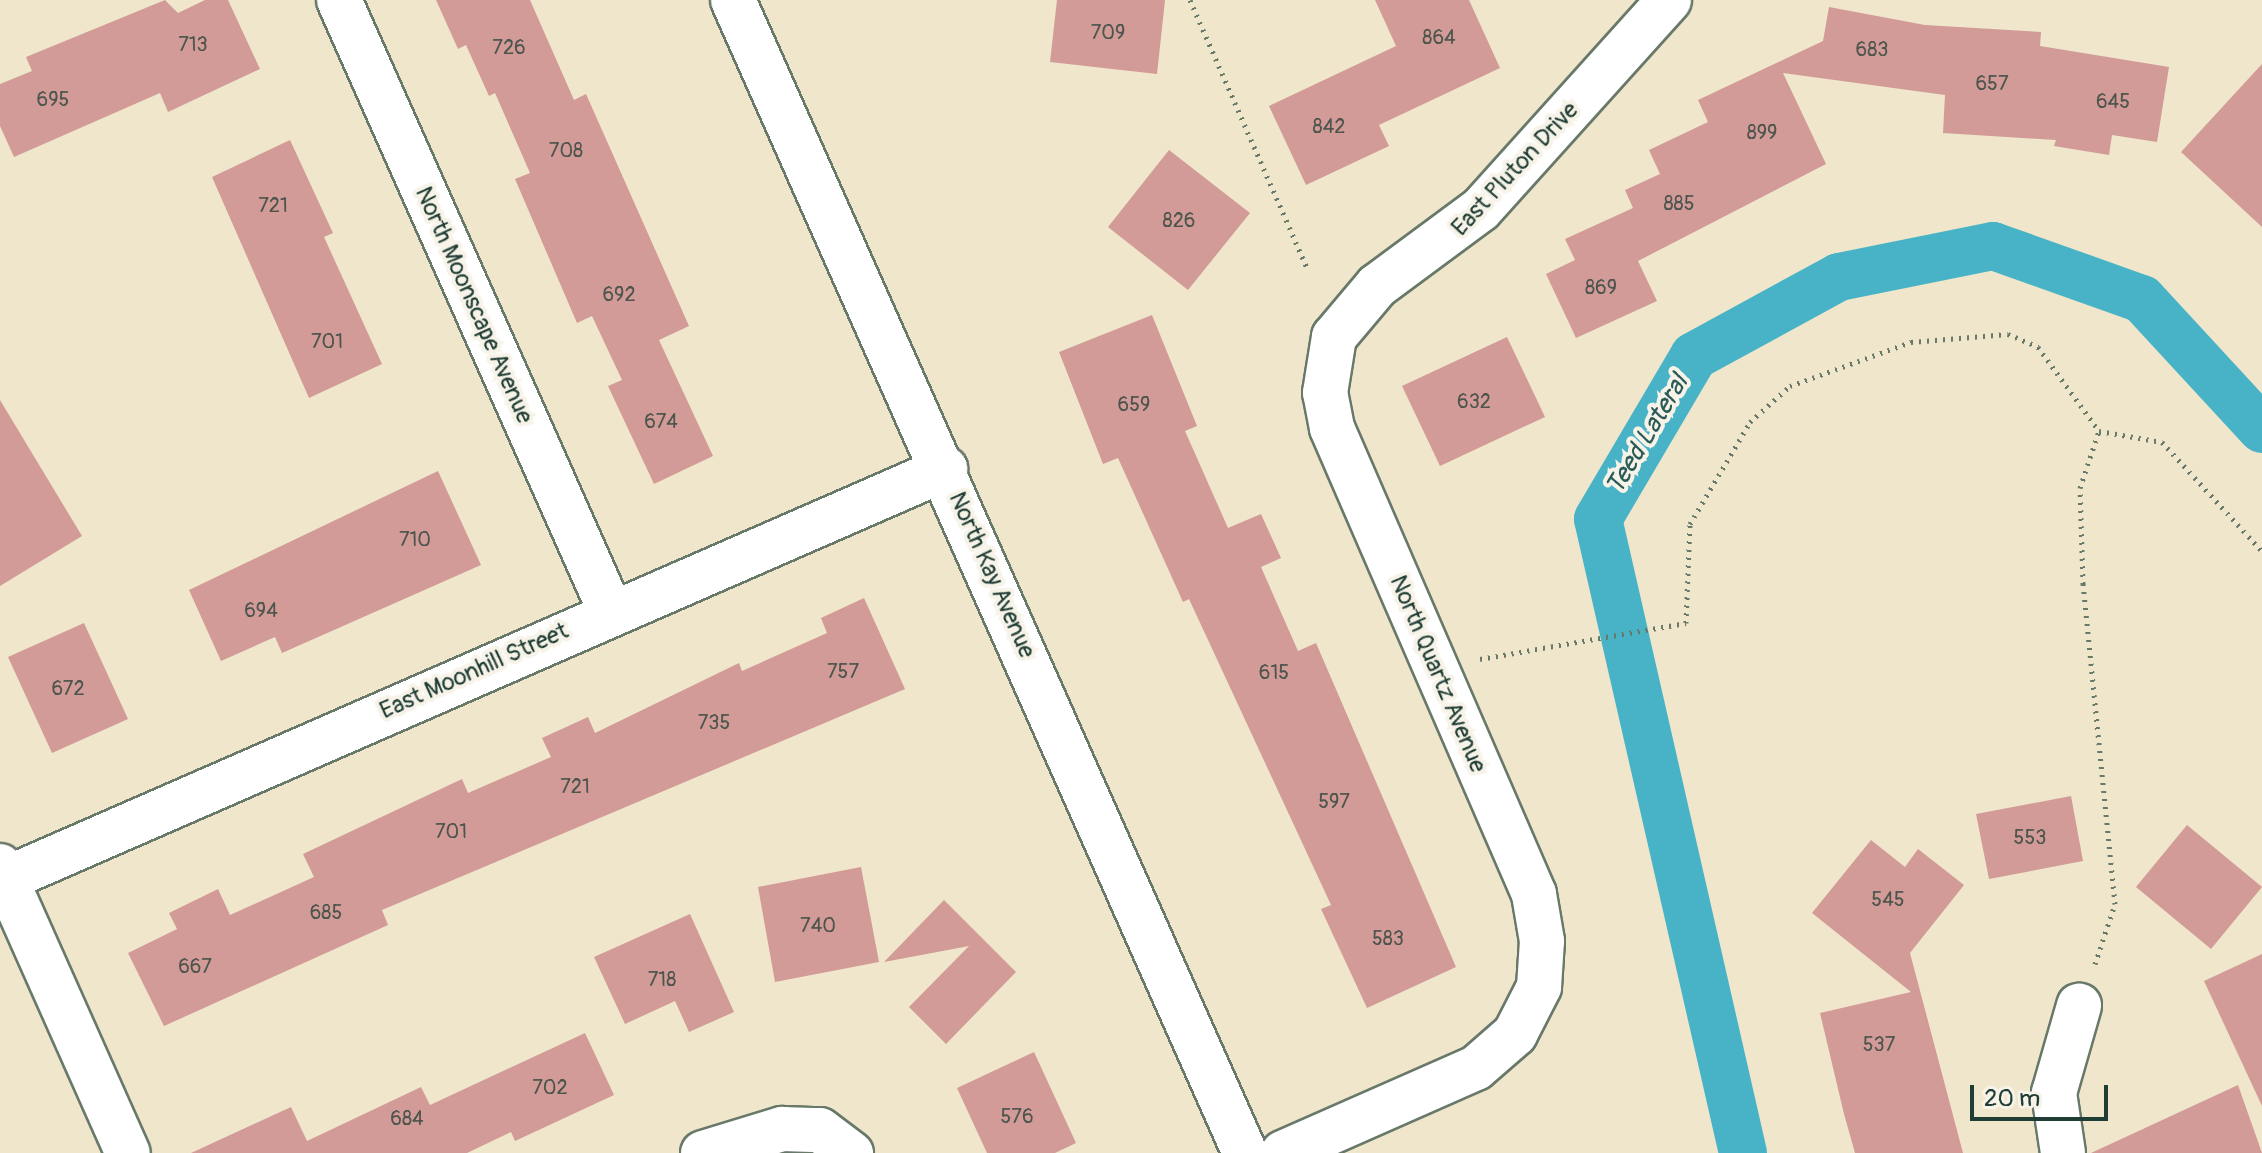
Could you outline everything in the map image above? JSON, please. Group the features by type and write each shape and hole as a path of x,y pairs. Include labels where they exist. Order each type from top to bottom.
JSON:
{"street":[{"name":"North Moonscape Avenue","path":"339,0 610,610"},
{"name":"North Kay Avenue","path":"733,0 945,469 1245,1153"},
{"name":"East Pluton Drive","path":"1327,364 1351,310 1481,209 1669,0"},
{"name":"North Quartz Avenue","path":"1283,1153 1476,1068 1515,1034 1539,987 1534,894 1332,428 1327,364"},
{"name":"East Moonhill Street","path":"3,872 945,469"},
{"path":"3,872 128,1153"},
{"path":"2063,1153 2054,1093 2079,1006"},
{"path":"703,1153 740,1137 836,1142"}],"path":[{"path":"1190,0 1308,270"},
{"path":"1439,679 1488,656 1686,623 1690,524 1750,422 1790,386 1849,359 1911,342 2008,334 2038,347 2058,368 2099,431 2162,442 2262,551"},
{"path":"2079,1006 2115,904 2081,529 2085,458 2099,431"}],"building":[{"path":"165,0 178,13 205,0 228,0 260,69 168,112 160,93 14,157 0,126 0,84 32,71 26,57"},
{"path":"436,0 530,0 574,100 586,94 689,326 659,340 713,456 654,484 608,386 622,380 592,316 577,323 515,179 530,173 495,93 489,96 466,45 458,49"},
{"path":"1057,0 1165,0 1157,74 1050,62"},
{"path":"1375,0 1469,0 1500,68 1379,125 1389,146 1306,185 1269,106 1396,46"},
{"path":"1829,7 1925,25 2041,32 2040,46 2169,67 2157,142 2112,135 2109,155 2054,146 2056,140 1943,133 1945,95 1783,73 1826,164 1638,261 1657,301 1576,338 1546,274 1575,260 1565,239 1633,208 1625,190 1660,174 1649,150 1708,122 1698,100 1823,41"},
{"path":"2262,64 2262,227 2181,152"},
{"path":"290,140 333,233 324,237 382,364 309,398 212,177"},
{"path":"1169,150 1250,213 1188,290 1108,227"},
{"path":"1152,315 1197,426 1185,431 1228,528 1261,514 1281,558 1261,567 1298,651 1316,643 1456,967 1367,1008 1321,909 1331,905 1189,599 1183,602 1118,458 1103,464 1059,352"},
{"path":"1507,337 1545,417 1440,466 1402,386"},
{"path":"0,400 82,536 0,586"},
{"path":"438,471 481,565 282,653 275,637 221,661 189,590"},
{"path":"864,598 905,689 382,910 388,925 164,1026 128,953 177,929 169,913 218,889 230,915 314,877 303,854 462,779 468,793 551,757 542,738 588,717 595,733 739,663 742,671 827,633 821,618"},
{"path":"84,623 128,719 52,753 8,657"},
{"path":"2071,796 2083,861 1989,879 1976,814"},
{"path":"2187,825 2262,887 2211,949 2136,887"},
{"path":"1871,840 1905,867 1918,849 1964,885 1910,953 1963,1153 1855,1153 1820,1013 1911,992 1812,913"},
{"path":"861,867 879,962 775,982 758,887"},
{"path":"944,900 1016,972 946,1044 909,1007 969,946 884,962"},
{"path":"690,914 734,1012 689,1032 675,1001 625,1024 594,957"},
{"path":"2262,954 2262,1106 2204,981"},
{"path":"585,1033 614,1095 515,1141 511,1132 467,1153 191,1153 291,1107 307,1141 421,1087 430,1105"},
{"path":"1034,1052 1076,1143 1055,1153 987,1153 957,1088"},
{"path":"2238,1085 2262,1153 2091,1153"}],"waterway":[{"name":"Teed Lateral","path":"1743,1153 1598,519 1694,356 1839,277 1993,246 2142,299 2262,429"}]}
